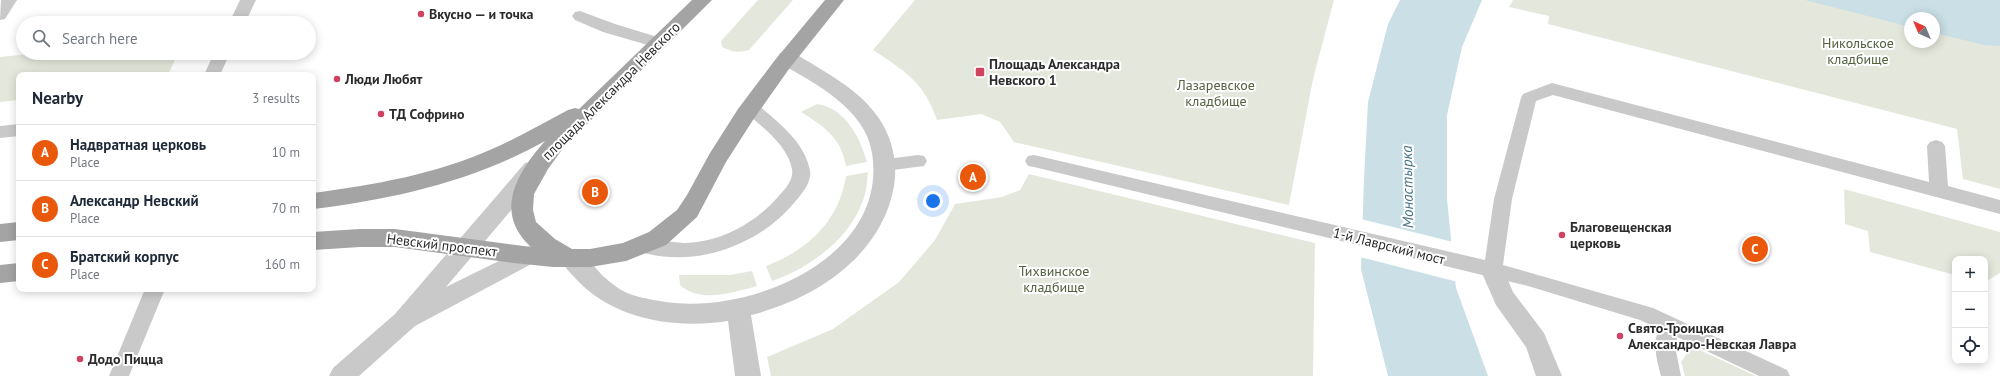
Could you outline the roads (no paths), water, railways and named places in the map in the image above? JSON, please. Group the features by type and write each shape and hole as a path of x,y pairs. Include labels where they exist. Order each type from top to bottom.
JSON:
{"main road":[{"name":"площадь Александра Невского","path":"703,0 597,102 543,157 526,188 522,200 522,213 526,225 533,235 543,244 571,258 608,256 644,246 665,234 686,215 724,148 750,107 834,0"},
{"path":"316,201 372,193 450,173 524,144 597,102"},
{"path":"0,233 16,231"},
{"name":"Невский проспект","path":"316,241 358,238 406,238 530,255 571,258"},
{"path":"0,274 16,272"}],"street":[{"name":"площадь Александра Невского","path":"571,258 602,291 628,304 661,312 697,314 738,309 772,300 792,291 837,261 854,245 867,229 879,208 884,192 885,165 879,136 862,112 826,82 787,58"},
{"path":"351,374 404,321 465,247 543,157"},
{"path":"404,321 530,255"},
{"path":"1493,271 1497,288 1507,304 1533,337 1549,376"},
{"path":"738,309 748,376"}],"lane":[{"path":"0,14 9,0"},
{"path":"240,16 248,0"},
{"path":"580,16 609,28 658,43"},
{"path":"213,72 219,60"},
{"path":"1493,271 1503,199 1529,98 1552,89 2000,207"},
{"path":"644,246 694,250 721,244 751,231 776,213 795,190 801,171 796,153 780,135 750,107"},
{"path":"0,132 16,130"},
{"path":"1936,146 1939,191"},
{"path":"885,165 918,161"},
{"name":"1-й Лаврский мост","path":"1034,161 1318,228 1460,264 1528,278 1646,314 1780,376"},
{"path":"119,376 153,292"},
{"path":"1671,326 1665,336 1665,349 1671,376"}],"water":[{"name":"Монастырка","path":"1400,0 1482,0 1462,47 1447,115 1447,199 1456,288 1488,376 1388,376 1361,269 1368,102 1388,24"},
{"path":"1805,0 2000,0 2000,46 1984,45 1940,34 1940,12 1904,12 1904,25"}],"place":[{"name":"Вкусно — и точка","path":"421,14"},
{"name":"Площадь Александра Невского 1","path":"980,72"},
{"name":"Люди Любят","path":"337,79"},
{"name":"ТД Софрино","path":"381,114"},
{"name":"Надвратная церковь","path":"973,177"},
{"name":"Александр Невский","path":"595,192"},
{"name":"Благовещенская церковь","path":"1562,235"},
{"name":"Братский корпус","path":"1755,249"},
{"name":"Свято-Троицкая Александро-Невская Лавра","path":"1620,336"},
{"name":"Додо Пицца","path":"80,359"}],"park label":[{"name":"Никольское кладбище","path":"1858,52"},
{"name":"Лазаревское кладбище","path":"1216,94"},
{"name":"Тихвинское кладбище","path":"1054,280"}]}
